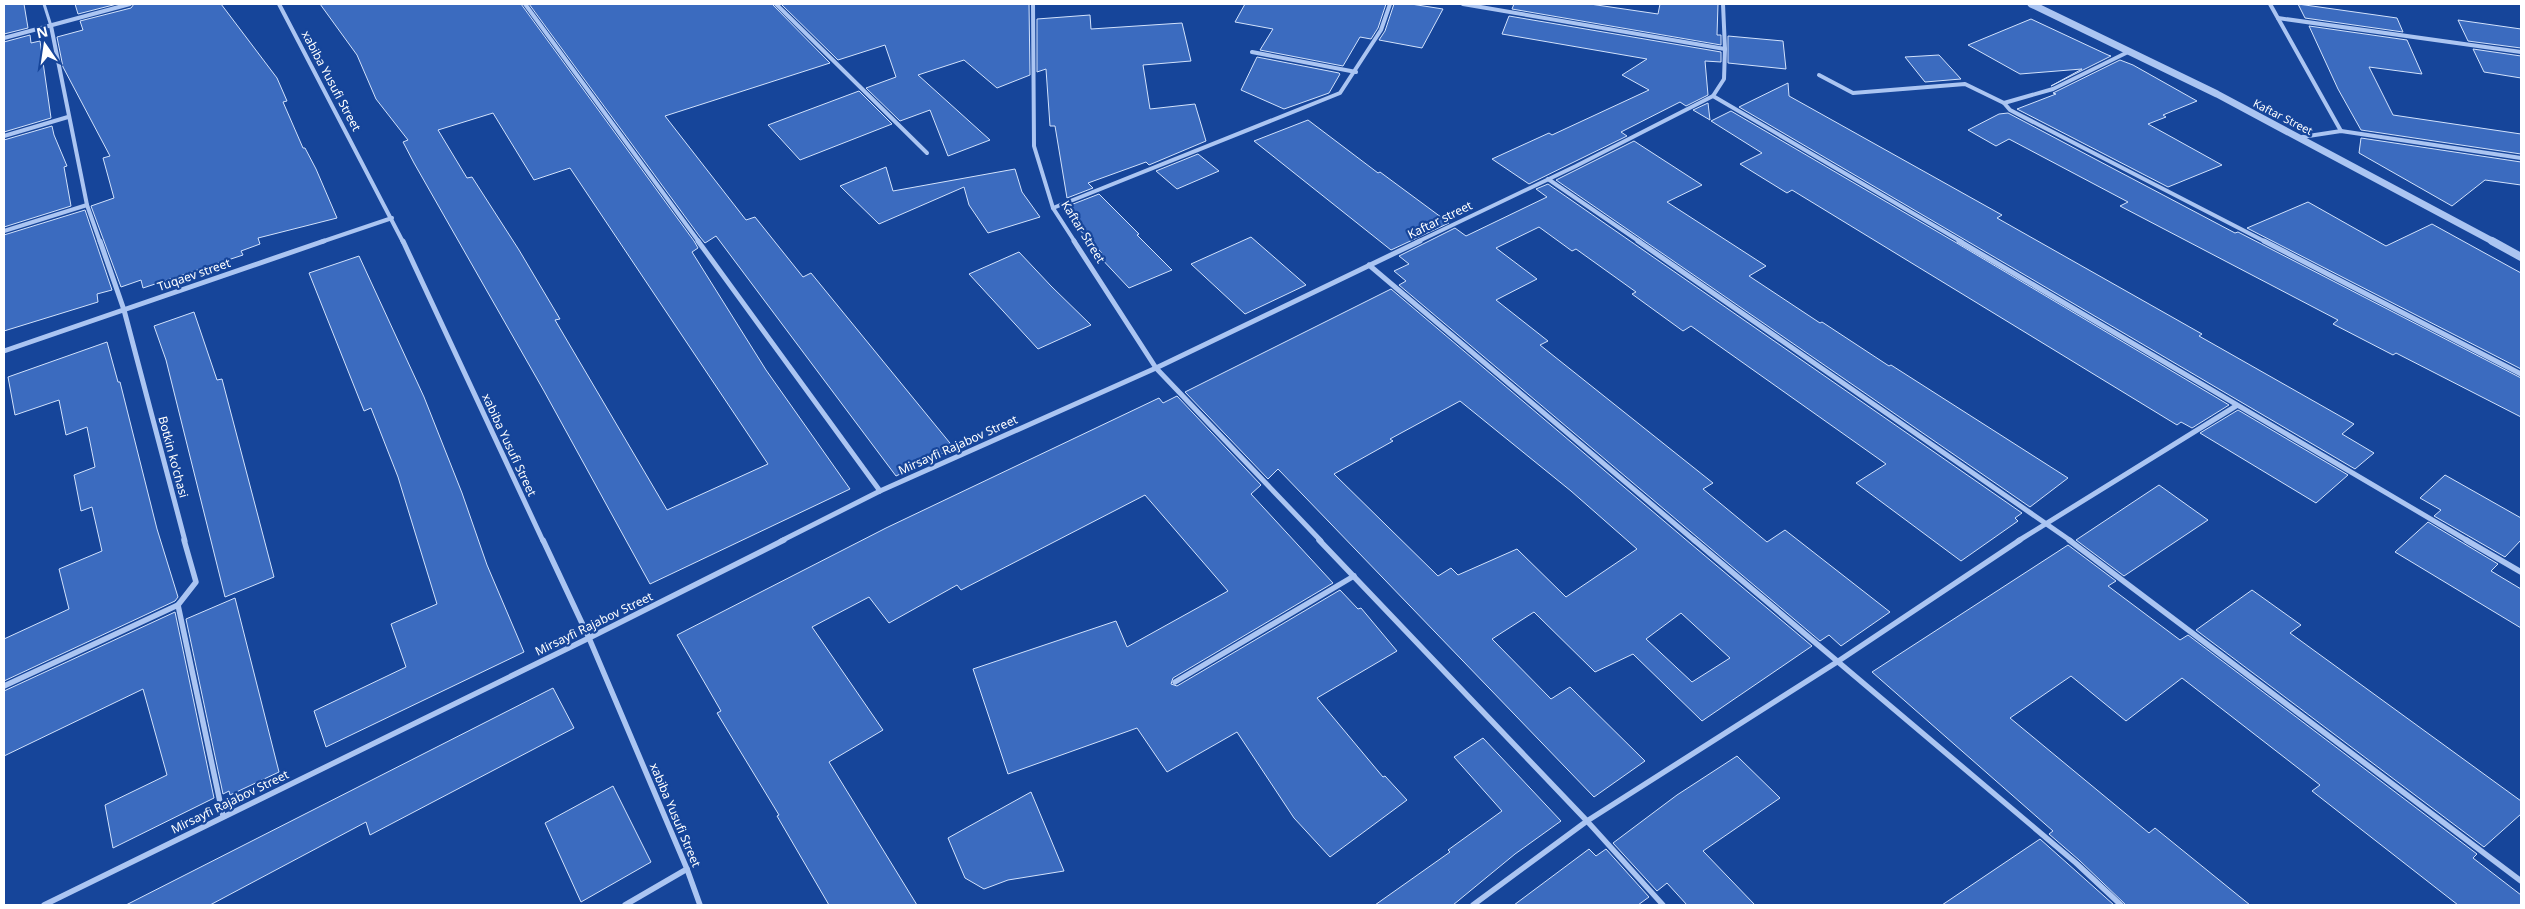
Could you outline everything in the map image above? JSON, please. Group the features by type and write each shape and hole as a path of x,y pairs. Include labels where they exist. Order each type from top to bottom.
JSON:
{"street":[{"path":"4,38 130,4"},
{"name":"xabiba Yusufi Street","path":"279,4 392,218 588,638 687,869 700,905"},
{"path":"525,4 880,491"},
{"path":"776,4 927,153"},
{"name":"Kaftar Street","path":"1033,4 1035,52 1034,146 1053,208 1156,368 1587,821 1663,905"},
{"path":"1053,208 1340,93 1356,72 1381,30 1390,4"},
{"path":"1463,4 1725,49"},
{"path":"1723,4 1724,79 1713,96 2236,406 2521,572"},
{"name":"Kaftar Street","path":"2031,4 2133,50 2302,137 2521,257"},
{"path":"2270,4 2341,131"},
{"path":"2278,18 2521,52"},
{"path":"51,26 68,117 88,205 124,310"},
{"path":"2004,103 2053,89 2133,50"},
{"path":"1252,52 1356,72"},
{"path":"1819,75 1853,93 1965,84 2004,103 2010,110 2521,374"},
{"name":"Kaftar street","path":"1156,368 1548,179 1713,96"},
{"path":"4,136 68,117"},
{"path":"2302,137 2341,131 2521,158"},
{"path":"1548,179 2046,522 2521,881"},
{"path":"4,231 88,205"},
{"name":"Tuqaev street","path":"4,351 392,218"},
{"path":"1370,265 2076,863 2120,905"},
{"name":"Botkin ko'chasi","path":"4,686 178,605 196,582 152,423 124,310"},
{"name":"Mirsayfi Rajabov Street","path":"44,905 588,638 880,491 1156,368"},
{"path":"1473,905 1587,821 1837,662 2046,522 2236,406"},
{"path":"1175,682 1354,576"},
{"path":"178,605 223,816"},
{"path":"625,905 687,869"}],"lane":[{"path":"44,4 51,26"}],"building":[{"path":"4,4 24,4 28,28 4,34"},
{"path":"75,4 117,4 78,14"},
{"path":"134,4 221,4 277,78 287,101 283,102 303,148 305,148 316,169 337,218 258,238 260,244 241,251 243,255 143,288 141,280 121,287 91,206 114,198 103,158 110,156 63,67 57,37 83,30 80,21 131,8"},
{"path":"320,4 521,4 694,241 698,248 692,252 766,370 850,489 650,584 544,391 414,163 403,142 408,140 376,99 357,55","holes":["493,113 534,180 570,168 768,464 667,510 555,320 560,319 519,250 472,177 467,178 438,130"]},
{"path":"529,4 772,4 830,63 665,116 746,220 755,217 803,277 811,273 954,448 896,476 716,236 705,243 700,237"},
{"path":"781,4 1029,4 1030,75 997,88 964,60 918,75 990,140 948,156 930,110 900,121 866,88 896,77 885,45 838,60"},
{"path":"1245,4 1386,4 1378,28 1371,39 1360,37 1343,66 1260,50 1273,29 1235,22"},
{"path":"1394,4 1411,4 1443,9 1422,48 1379,40 1385,31"},
{"path":"1514,4 1590,4 1658,14 1660,4 1718,4 1717,35 1721,35 1721,45 1512,9"},
{"path":"2298,4 2397,18 2403,32 2305,18"},
{"path":"1090,15 1091,29 1182,23 1191,61 1143,65 1150,109 1195,104 1206,141 1149,165 1146,162 1088,183 1093,188 1067,198 1055,126 1050,126 1046,69 1037,72 1037,19"},
{"path":"1509,16 1721,52 1721,62 1705,61 1708,95 1686,106 1680,102 1621,132 1627,136 1529,184 1492,159 1549,133 1552,135 1649,90 1622,75 1647,59 1502,34"},
{"path":"2031,19 2111,56 2051,86 2082,69 2020,74 1968,45"},
{"path":"2458,20 2521,29 2521,48 2468,41"},
{"path":"2309,26 2407,40 2422,74 2369,67 2393,115 2521,134 2521,154 2361,130 2338,89"},
{"path":"30,35 31,43 40,41 51,118 4,132 4,42"},
{"path":"1728,36 1783,41 1786,69 1728,63"},
{"path":"2473,49 2521,56 2521,78 2484,72"},
{"path":"1939,55 1961,79 1925,82 1905,57"},
{"path":"1257,57 1340,74 1329,93 1284,109 1241,90"},
{"path":"2120,60 2133,65 2197,101 2163,115 2166,117 2148,124 2222,165 2168,187 2017,109 2056,94 2053,93"},
{"path":"1788,83 1789,96 2002,215 1997,218 2202,334 2199,336 2354,424 2342,434 2374,453 2355,469 1739,107"},
{"path":"859,91 892,124 800,160 768,125"},
{"path":"1708,103 1710,120 1693,110"},
{"path":"1731,111 2229,405 2192,428 2181,422 2177,425 1792,190 1787,193 1740,164 1762,153 1711,121"},
{"path":"2008,113 2235,233 2238,232 2521,378 2521,417 2396,353 2393,355 2333,324 2338,320 2120,206 2128,202 2009,139 1996,146 1968,130 1999,114"},
{"path":"1308,120 1378,173 1380,172 1449,223 1391,250 1254,141"},
{"path":"52,126 67,166 64,167 71,206 4,227 4,140"},
{"path":"2361,138 2521,162 2521,185 2485,180 2452,206 2359,153"},
{"path":"1634,141 1702,185 1667,202 1766,266 1749,276 1820,323 1822,322 1889,366 1891,365 2068,478 2030,507 1556,180"},
{"path":"1198,154 1219,171 1177,189 1156,171"},
{"path":"886,167 893,191 1015,169 1022,192 1040,217 988,233 969,205 964,187 879,224 840,186"},
{"path":"1548,184 2022,513 2015,518 2018,521 1961,561 1856,483 1886,464 1691,326 1683,331 1632,294 1636,292 1576,249 1572,251 1539,227 1496,248 1537,279 1496,300 1548,341 1540,345 1713,483 1703,489 1767,542 1785,530 1890,612 1841,646 1829,635 1820,641 1399,285 1406,281 1394,271 1409,264 1399,256 1455,228 1466,236 1547,197 1536,189"},
{"path":"1099,194 1172,270 1129,288 1097,254 1102,253 1070,220 1068,206"},
{"path":"2308,202 2386,246 2432,224 2521,273 2521,369 2247,228"},
{"path":"85,210 112,290 97,294 98,302 4,331 4,235"},
{"path":"1251,237 1306,285 1245,314 1191,264"},
{"path":"1019,252 1091,325 1038,349 969,274"},
{"path":"359,256 424,397 462,493 487,565 524,652 326,747 314,711 406,667 391,624 437,604 398,477 371,408 364,411 309,273"},
{"path":"1391,289 1812,646 1702,721 1633,654 1595,672 1534,612 1492,639 1551,699 1570,687 1645,761 1594,797 1278,469 1268,479 1185,392","holes":["1460,401 1571,491 1637,549 1566,597 1517,549 1458,575 1451,568 1438,576 1334,474 1393,441 1390,439","1681,613 1730,658 1692,682 1646,639"]},
{"path":"194,312 217,380 222,379 274,577 225,597 166,360 154,326"},
{"path":"107,342 118,382 120,382 157,529 178,597 175,601 4,681 4,639 69,609 59,569 102,551 92,507 81,511 74,475 95,467 87,427 66,435 59,400 15,415 8,377"},
{"path":"1177,396 1261,485 1251,494 1333,583 1173,678 1171,684 1177,686 1340,590 1358,609 1361,608 1397,651 1317,698 1383,777 1385,776 1407,800 1330,857 1294,818 1237,732 1167,772 1137,728 1008,774 973,669 1116,621 1127,647 1228,591 1145,495 961,590 957,585 889,623 869,597 812,627 883,730 829,762 917,905 829,905 777,816 779,815 717,713 721,711 677,635 886,528 1159,398 1163,403"},
{"path":"2238,410 2348,475 2316,503 2200,433"},
{"path":"2445,475 2521,518 2521,540 2505,557 2434,516 2441,510 2420,498"},
{"path":"2159,485 2208,520 2124,576 2076,540"},
{"path":"2428,522 2498,564 2491,571 2521,589 2521,628 2395,552"},
{"path":"2068,545 2116,581 2108,586 2180,640 2188,635 2477,854 2473,858 2521,895 2521,905 2458,905 2312,791 2320,785 2182,678 2126,721 2071,676 2010,718 2149,833 2155,828 2250,905 2126,905 2049,834 2053,831 1872,672"},
{"path":"2252,590 2301,625 2290,633 2521,801 2521,814 2484,847 2196,630"},
{"path":"235,598 279,772 230,795 229,791 223,794 186,619"},
{"path":"175,612 214,798 113,848 105,805 167,775 143,689 4,756 4,691"},
{"path":"553,688 574,728 370,835 366,822 210,905 126,905"},
{"path":"1483,738 1561,821 1515,854 1453,905 1375,905 1450,852 1448,850 1502,811 1454,757"},
{"path":"1737,756 1780,798 1703,851 1755,905 1687,905 1667,883 1657,891 1613,843 1677,795"},
{"path":"613,786 651,862 581,902 545,823"},
{"path":"1031,792 1064,871 1008,880 984,889 965,878 948,838"},
{"path":"2040,839 2114,905 1942,905"},
{"path":"1589,849 1596,856 1606,849 1649,897 1638,905 1514,905"}]}
